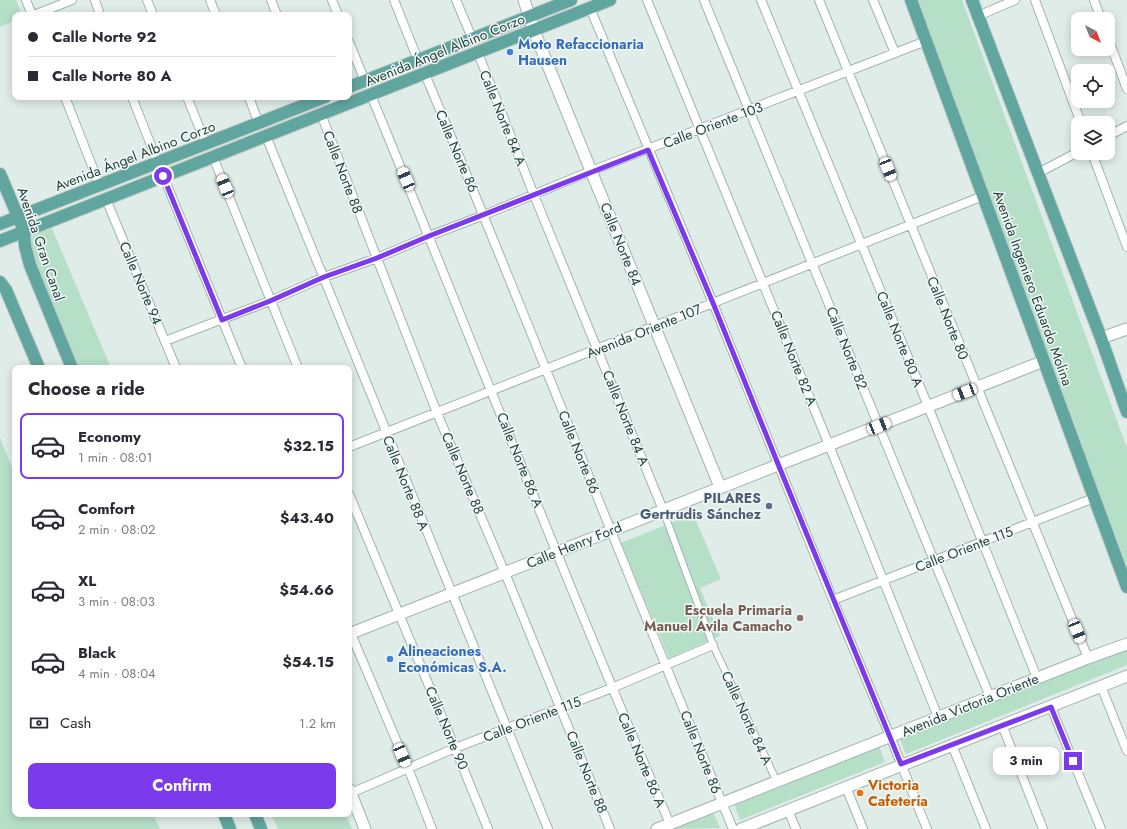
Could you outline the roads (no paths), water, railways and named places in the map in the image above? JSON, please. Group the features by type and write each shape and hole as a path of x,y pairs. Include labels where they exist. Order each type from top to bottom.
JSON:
{"main road":[{"name":"Avenida Ángel Albino Corzo","path":"352,86 571,0"},
{"name":"Avenida Ángel Albino Corzo","path":"0,241 610,0"},
{"name":"Avenida Ingeniero Eduardo Molina","path":"911,0 1127,588"},
{"path":"972,0 1101,338 1127,412"},
{"name":"Avenida Ángel Albino Corzo","path":"0,224 259,124 309,100"},
{"name":"Avenida Gran Canal","path":"0,174 24,232 25,246 30,265 71,365"},
{"path":"0,282 6,290 38,365"},
{"path":"225,817 230,829"},
{"path":"256,817 261,829"}],"street":[{"path":"26,0 32,12"},
{"path":"41,12 72,0"},
{"path":"94,0 99,12"},
{"path":"147,0 152,12"},
{"path":"210,0 215,12"},
{"path":"271,0 276,12"},
{"path":"332,0 337,12"},
{"path":"394,0 418,60"},
{"path":"456,0 472,38"},
{"name":"Calle Norte 84","path":"524,0 534,31 720,487"},
{"name":"Calle Norte 82 A","path":"647,0 829,445 938,717"},
{"name":"Calle Norte 82","path":"704,0 879,426 933,562 990,697"},
{"name":"Calle Norte 80 A","path":"761,0 928,406 1037,678"},
{"name":"Calle Norte 80","path":"819,0 1088,658"},
{"path":"873,0 895,53"},
{"path":"978,16 1015,0"},
{"path":"1036,0 1078,116"},
{"path":"1094,0 1098,12"},
{"path":"590,8 713,303 927,829"},
{"name":"Calle Oriente 103","path":"165,341 270,301 324,277 377,258 591,171 926,41"},
{"path":"352,49 365,81"},
{"name":"Calle Norte 84 A","path":"478,53 534,195 663,510 713,645 777,782"},
{"path":"1115,56 1127,89"},
{"name":"Calle Norte 86","path":"425,74 484,215 545,370 733,829"},
{"name":"Calle Norte 86 A","path":"371,95 612,688 670,824"},
{"path":"66,100 100,186"},
{"path":"133,100 241,365"},
{"path":"188,100 206,144"},
{"path":"249,100 259,124"},
{"name":"Calle Norte 88","path":"321,114 437,413 505,573 610,829"},
{"path":"1115,132 1127,126"},
{"name":"Calle Norte 88 A","path":"266,136 548,829"},
{"path":"1038,173 1071,156"},
{"path":"213,157 297,365"},
{"path":"1095,160 1127,247"},
{"name":"Avenida Oriente 107","path":"352,446 386,434 983,196"},
{"name":"Calle Norte 94","path":"106,199 175,365"},
{"path":"1101,338 1127,329"},
{"name":"Calle Henry Ford","path":"352,631 452,594 778,464 1044,361"},
{"name":"Calle Oriente 115","path":"833,600 1094,498"},
{"name":"Calle Norte 90","path":"352,501 488,829"},
{"path":"352,637 408,768 432,829"},
{"name":"Avenida Victoria Oriente","path":"657,829 1037,678 1127,644"},
{"name":"Calle Oriente 115","path":"352,790 455,748 612,688 713,645"},
{"path":"741,829 901,764 1051,707 1127,676"},
{"path":"1101,686 1127,752"},
{"path":"1051,707 1101,829"},
{"path":"1002,726 1043,829"},
{"path":"952,745 986,829"},
{"path":"846,787 863,829"},
{"path":"352,796 365,829"},
{"path":"788,810 796,829"}],"place":[{"name":"Moto Refaccionaria Hausen","path":"510,52"},
{"name":"PILARES Gertrudis Sánchez","path":"769,506"},
{"name":"Escuela Primaria Manuel Ávila Camacho","path":"800,618"},
{"name":"Alineaciones Económicas S.A.","path":"390,659"},
{"name":"Victoria Cafetería","path":"860,793"}]}
